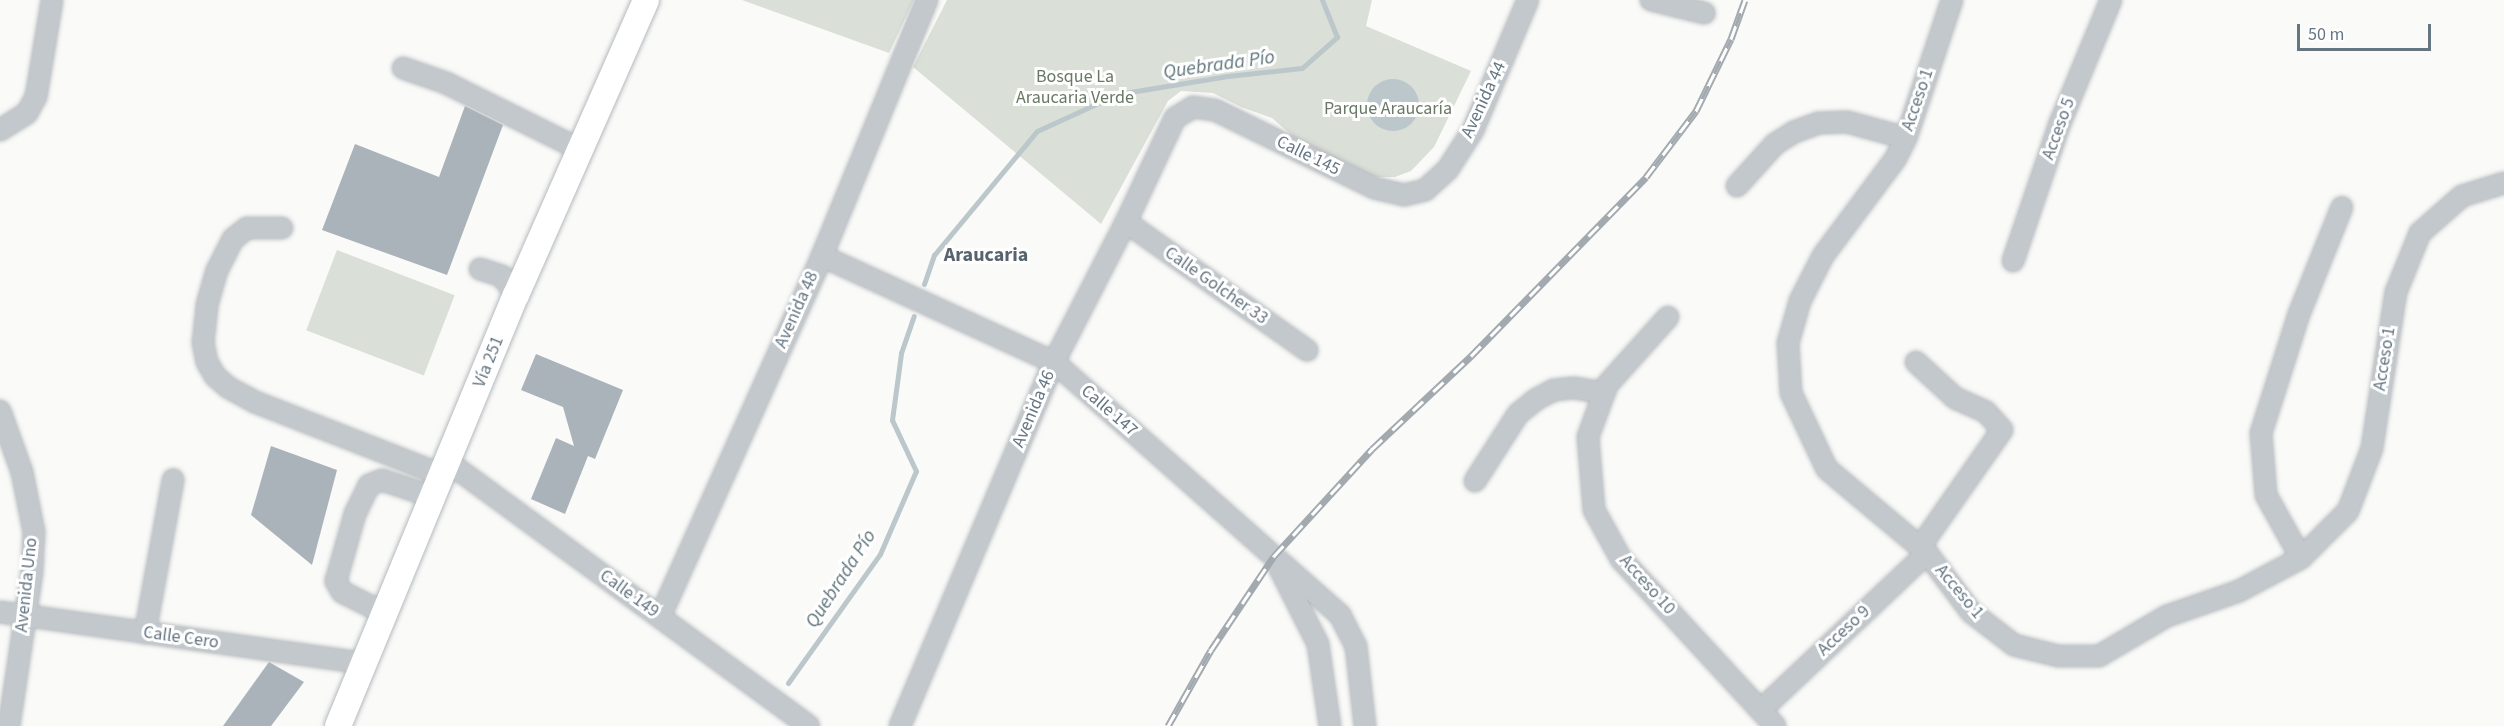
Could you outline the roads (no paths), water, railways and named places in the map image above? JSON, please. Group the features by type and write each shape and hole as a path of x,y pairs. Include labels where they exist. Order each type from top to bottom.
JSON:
{"main road":[{"name":"Vía 251","path":"338,726 516,295 646,0"}],"street":[{"path":"0,130 27,113 36,97 52,0"},
{"name":"Avenida 48","path":"660,617 822,256 927,0"},
{"name":"Avenida 44","path":"1425,190 1448,169 1473,130 1528,0"},
{"path":"1651,0 1704,13"},
{"name":"Acceso 1","path":"1952,0 1906,138 1896,158 1823,256 1800,301 1788,343 1791,393 1827,469 1924,550 1971,612 2014,645 2058,656 2098,656 2167,616 2239,591 2301,558 2349,511 2372,448 2396,292 2420,233 2462,196 2504,183"},
{"name":"Acceso 5","path":"2013,261 2060,123 2111,0"},
{"path":"403,69 446,83 579,148"},
{"name":"Calle 145","path":"1193,107 1215,110 1374,188 1404,195 1425,190"},
{"name":"Avenida 46","path":"900,726 1054,362 1126,222 1175,118 1193,107"},
{"path":"1737,186 1775,144 1794,132 1820,123 1847,122 1906,138"},
{"path":"2301,558 2266,495 2261,433 2299,314 2342,207"},
{"name":"Calle Golcher 33","path":"1126,222 1307,350"},
{"path":"282,228 247,228 233,238 217,270 207,306 203,342 207,362 215,376 229,388 255,402 441,478"},
{"name":"Calle 147","path":"822,256 1054,362 1274,556"},
{"path":"480,269 502,276 516,295"},
{"name":"Acceso 10","path":"1668,317 1607,385 1588,437 1594,510 1621,559 1775,726"},
{"name":"Acceso 9","path":"1761,710 1924,550 2002,430 1986,412 1955,398 1916,362"},
{"path":"1475,481 1518,414 1535,399 1554,390 1574,387 1605,393"},
{"name":"Avenida Uno","path":"0,411 22,472 34,532 32,572 9,726"},
{"path":"384,614 342,592 336,581 355,514 369,485 382,480 441,478"},
{"name":"Calle 149","path":"441,478 660,617 809,726"},
{"path":"145,633 173,480"},
{"path":"1274,556 1318,644 1330,726"},
{"path":"1274,556 1340,615 1356,646 1365,726"},
{"name":"Calle Cero","path":"0,612 363,663"}],"waterway":[{"name":"Quebrada Pío","path":"924,284 934,255 1037,131 1118,94 1228,76 1302,68 1337,37 1322,0"},
{"name":"Quebrada Pío","path":"788,683 880,554 916,471 892,420 901,353 914,316"}],"railway":[{"path":"1168,726 1211,650 1274,556 1372,449 1471,356 1646,177 1696,111 1731,39 1745,0"}],"district":[{"name":"Araucaria","path":"986,255"}],"park label":[{"name":"Bosque La Araucaria Verde","path":"1075,88"},
{"name":"Parque Araucaría","path":"1388,109"}]}
